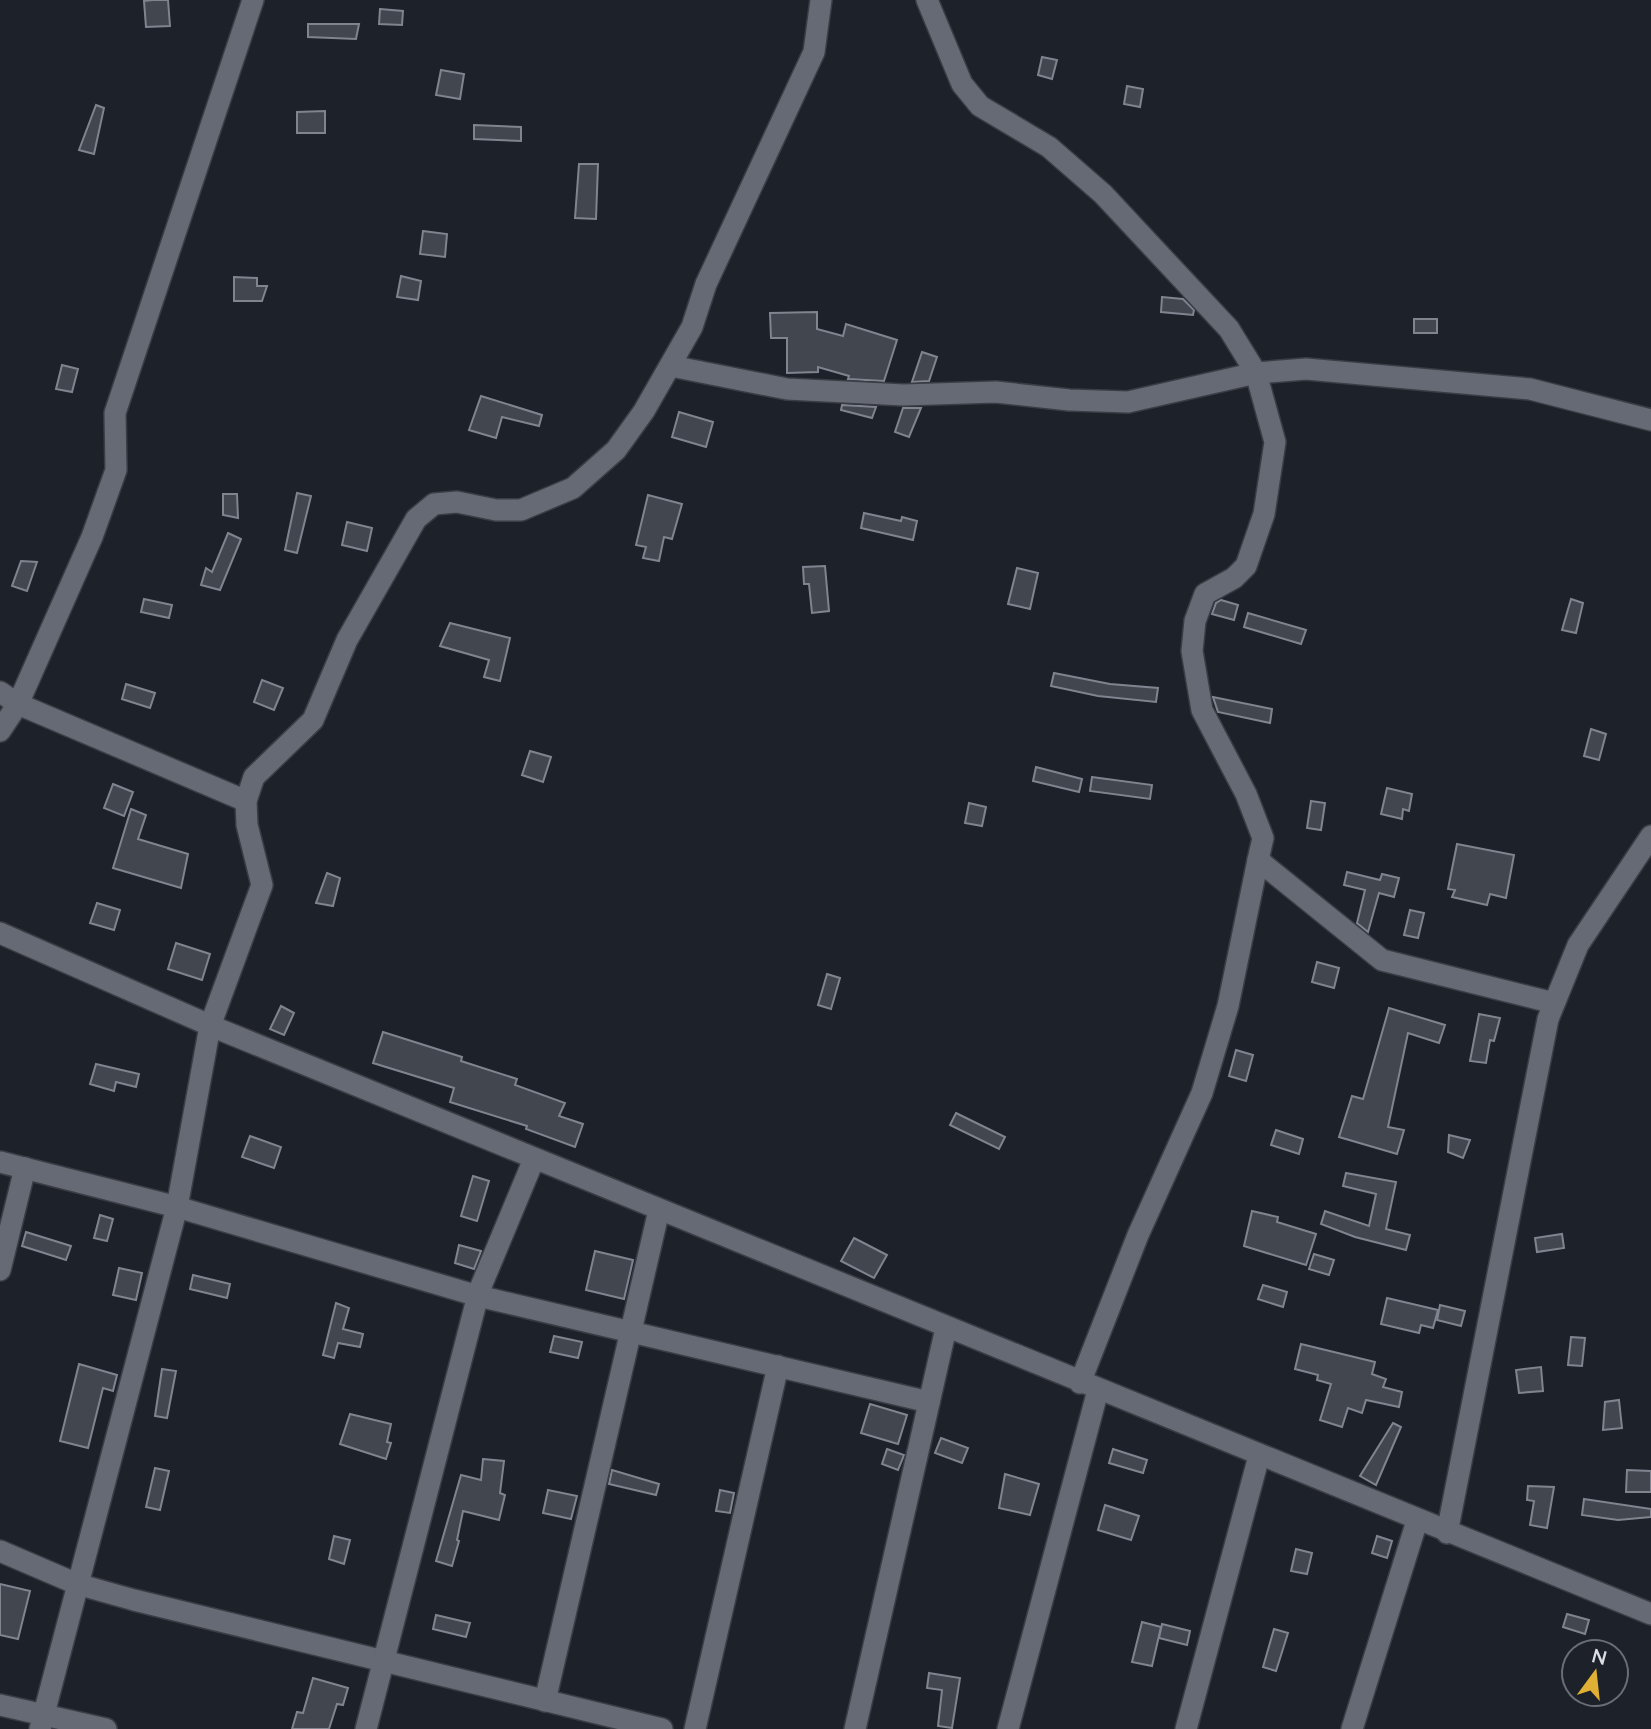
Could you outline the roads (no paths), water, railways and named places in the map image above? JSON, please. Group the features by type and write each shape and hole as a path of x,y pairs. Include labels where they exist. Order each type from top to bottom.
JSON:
{"street":[{"path":"0,731 9,698 93,537 116,470 115,413 253,0"},
{"path":"42,1722 177,1207 211,1026 262,885 247,825 246,801 254,777 313,720 347,640 386,567 416,519 434,503 457,502 496,510 521,510 573,488 616,450 644,411 692,327 706,284 814,52 821,0"},
{"path":"927,0 962,84 981,106 1049,146 1103,194 1229,329 1256,373 1275,442 1264,514 1246,566 1234,578 1205,594 1195,621 1192,651 1202,710 1240,782 1263,838 1228,1006 1202,1093 1138,1235 1089,1386 1008,1729"},
{"path":"671,366 787,389 904,395 996,391 1069,400 1128,402 1256,373 1306,369 1530,388 1651,420"},
{"path":"9,698 246,801"},
{"path":"1447,1533 1525,1125 1548,1019 1578,945 1651,836"},
{"path":"1258,860 1382,960 1555,1003"},
{"path":"0,933 211,1026 1417,1521 1651,1614"},
{"path":"366,1729 478,1296 534,1159"},
{"path":"0,1162 177,1207 478,1296 929,1402"},
{"path":"0,1270 25,1168"},
{"path":"545,1701 659,1210"},
{"path":"855,1729 946,1328"},
{"path":"695,1729 778,1366"},
{"path":"1186,1729 1259,1456"},
{"path":"1352,1729 1417,1521"},
{"path":"0,1551 78,1584 382,1662 662,1729"},
{"path":"0,1704 42,1722 106,1729"}]}
